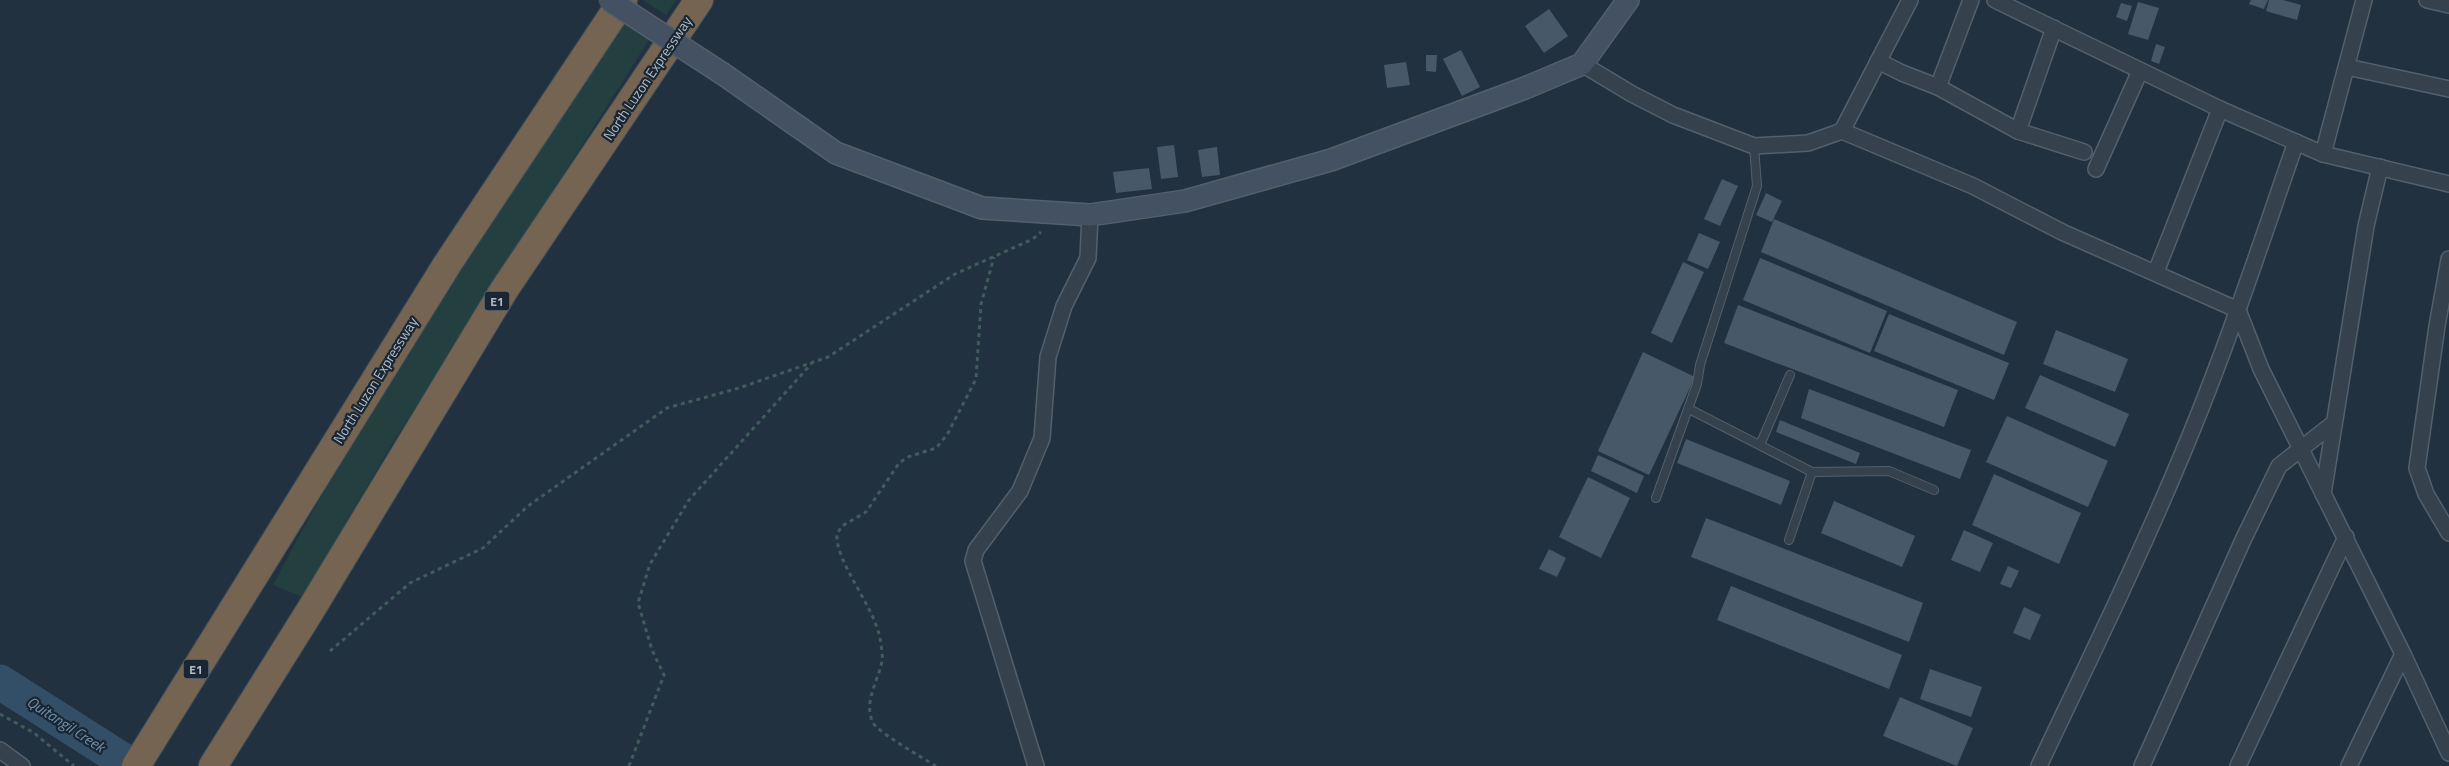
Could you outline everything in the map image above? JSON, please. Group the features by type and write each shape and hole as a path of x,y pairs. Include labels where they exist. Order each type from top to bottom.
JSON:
{"highway":[{"name":"North Luzon Expressway","path":"136,766 448,263 623,0"},
{"name":"North Luzon Expressway","path":"214,766 504,290 699,0"}],"street":[{"path":"609,0 723,74 836,153 982,208 1090,215 1185,201 1331,160 1525,88 1582,64 1628,0"},
{"path":"1842,131 1910,0"},
{"path":"1938,87 1971,0"},
{"path":"1995,0 2220,109 2323,154 2380,166 2449,184"},
{"path":"2323,154 2364,0"},
{"path":"2427,0 2449,5"},
{"path":"2018,131 2054,28"},
{"path":"1878,61 1902,74 1938,87 2018,131 2084,152"},
{"path":"1582,64 1632,94 1673,115 1754,146 1808,143 1842,131 1973,186 2062,232 2156,272 2238,310 2261,368 2346,537 2448,748"},
{"path":"2347,67 2449,89"},
{"path":"2096,168 2140,71"},
{"path":"2156,272 2220,109"},
{"path":"2039,766 2155,518 2192,433 2238,310 2296,142"},
{"path":"2323,494 2351,330 2366,226 2380,166"},
{"path":"1036,766 973,562 976,550 1020,491 1042,438 1048,357 1064,306 1088,258 1090,215"},
{"path":"2449,259 2437,326 2417,468 2426,494 2449,533"},
{"path":"2142,766 2243,540 2279,466 2334,423"},
{"path":"2238,766 2346,537"},
{"path":"2349,766 2403,654"},
{"path":"0,750 22,766"}],"lane":[{"path":"1656,498 1698,384 1700,365 1757,186 1754,146"},
{"path":"1760,445 1790,374"},
{"path":"1688,409 1812,472 1889,471 1934,490"},
{"path":"1788,540 1812,472"}],"path":[{"path":"330,651 410,583 483,548 528,506 667,408 739,388 828,356 954,274 1033,239 1057,213"},
{"path":"936,766 874,725 869,712 872,690 882,659 880,638 872,613 840,555 837,534 842,526 866,512 899,463 908,456 936,448 947,435 976,379 981,304 994,257"},
{"path":"630,766 664,675 652,650 638,603 650,564 689,500 813,362"},
{"path":"0,714 34,733 74,766"}],"green space":[{"path":"643,0 676,0 666,15"},
{"path":"622,21 649,40 392,444 302,597 273,585 312,512 397,369"}],"building":[{"path":"2251,0 2268,0 2264,9 2249,4"},
{"path":"2269,0 2283,0 2301,5 2297,20 2266,11"},
{"path":"2138,2 2159,8 2148,40 2128,34"},
{"path":"2121,3 2132,6 2127,21 2116,17"},
{"path":"1549,9 1568,36 1544,53 1525,26"},
{"path":"2156,44 2165,47 2159,64 2151,61"},
{"path":"1461,50 1480,87 1462,96 1443,59"},
{"path":"1426,55 1437,55 1436,72 1426,71"},
{"path":"1406,62 1410,85 1387,88 1384,65"},
{"path":"1174,145 1178,177 1161,179 1157,147"},
{"path":"1217,147 1220,175 1202,177 1198,150"},
{"path":"1149,168 1152,189 1116,193 1113,172"},
{"path":"1722,179 1738,186 1720,226 1704,219"},
{"path":"1766,193 1782,201 1772,222 1756,215"},
{"path":"1774,219 2017,322 2004,355 1761,252"},
{"path":"1699,233 1720,242 1708,269 1687,260"},
{"path":"1760,258 1887,311 1870,353 1743,300"},
{"path":"1683,262 1704,272 1672,343 1651,333"},
{"path":"1738,305 1958,390 1944,427 1724,343"},
{"path":"1889,314 2009,363 1994,400 1874,351"},
{"path":"2056,330 2128,359 2115,392 2043,364"},
{"path":"1643,352 1695,377 1649,475 1598,451"},
{"path":"2040,375 2129,414 2115,447 2025,408"},
{"path":"1809,389 1971,450 1960,479 1801,418"},
{"path":"2007,416 2108,461 2088,507 1986,462"},
{"path":"1780,420 1860,453 1856,464 1776,432"},
{"path":"1686,439 1790,481 1781,505 1677,463"},
{"path":"1598,455 1644,476 1637,493 1591,471"},
{"path":"1994,474 2081,513 2059,564 1972,525"},
{"path":"1588,477 1630,498 1601,558 1559,537"},
{"path":"1834,501 1915,536 1902,567 1821,533"},
{"path":"1706,518 1923,603 1909,642 1691,557"},
{"path":"1964,530 1993,543 1980,572 1951,560"},
{"path":"1549,549 1566,558 1557,577 1539,569"},
{"path":"2008,566 2019,571 2011,588 2000,584"},
{"path":"1731,586 1902,655 1889,689 1717,620"},
{"path":"2024,607 2041,615 2030,640 2013,633"},
{"path":"1930,669 1982,687 1971,717 1920,699"},
{"path":"1900,697 1973,728 1957,766 1883,736"}],"waterway":[{"name":"Quitangil Creek","path":"0,682 132,766"}]}
